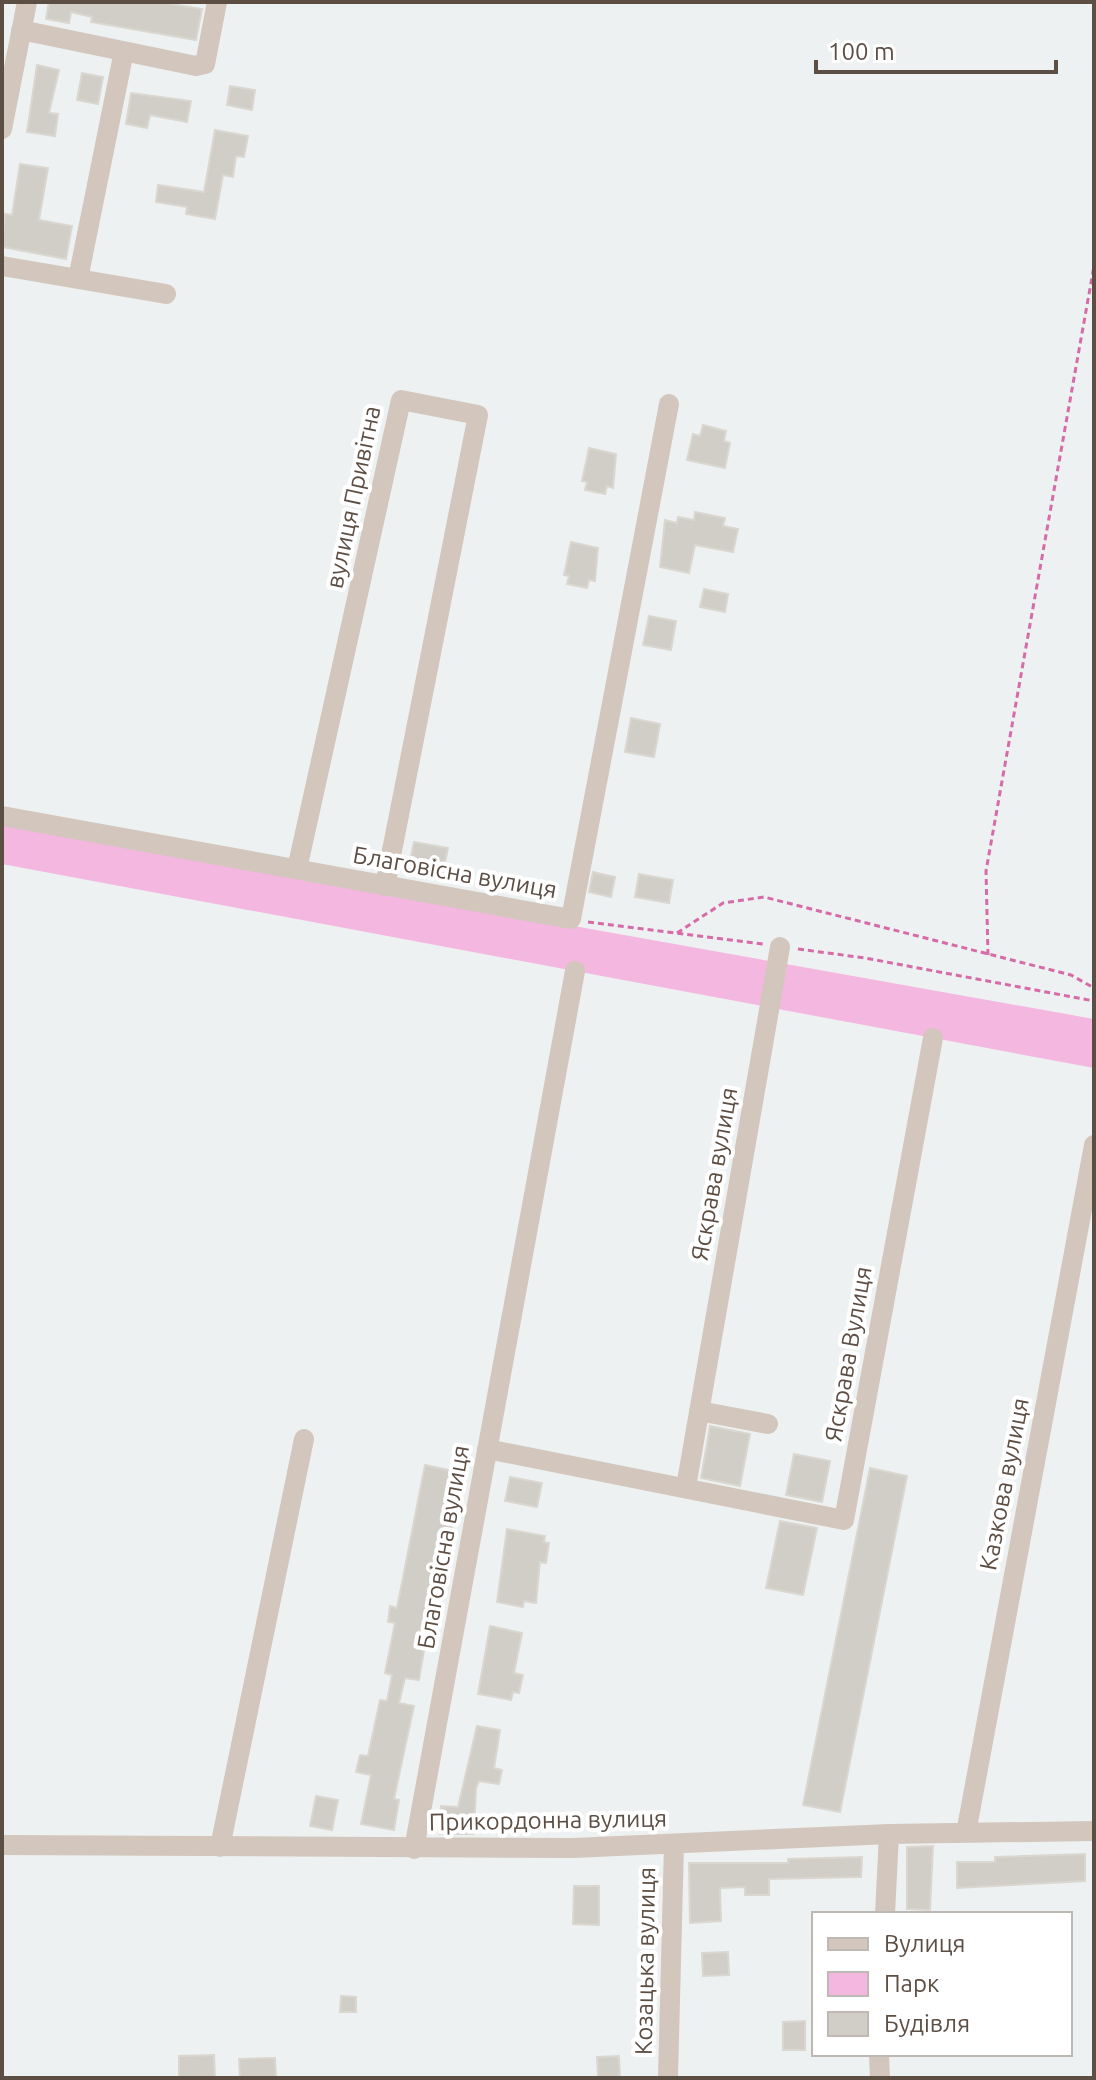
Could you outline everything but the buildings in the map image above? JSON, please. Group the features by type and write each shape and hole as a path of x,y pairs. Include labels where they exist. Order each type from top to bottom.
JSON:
{"street":[{"path":"2,129 27,2"},
{"path":"21,30 196,66 205,64 217,2"},
{"path":"78,279 124,51"},
{"path":"2,266 166,294"},
{"name":"вулиця Привітна","path":"297,869 401,400 478,415 385,886"},
{"name":"Благовісна вулиця","path":"2,816 571,919 669,404"},
{"name":"Яскрава вулиця","path":"686,1487 780,947"},
{"name":"Благовісна вулиця","path":"414,1849 575,971"},
{"name":"Яскрава Вулиця","path":"686,1487 844,1520 933,1038"},
{"name":"Казкова вулиця","path":"966,1833 1094,1145"},
{"path":"699,1411 768,1424"},
{"path":"220,1847 304,1439"},
{"path":"487,1449 686,1487"},
{"name":"Прикордонна вулиця","path":"2,1845 414,1849 674,1844 889,1834 1094,1831"},
{"path":"885,1912 889,1834"},
{"name":"Козацька вулиця","path":"668,2078 674,1844"},
{"path":"879,2056 880,2078"}],"path":[{"path":"988,955 986,871 1094,266"},
{"path":"677,933 723,903 764,897 1071,975 1094,988"},
{"path":"571,919 865,958 1094,1001"}],"green space":[{"path":"2,824 1094,1019 1094,1068 2,864"}]}
